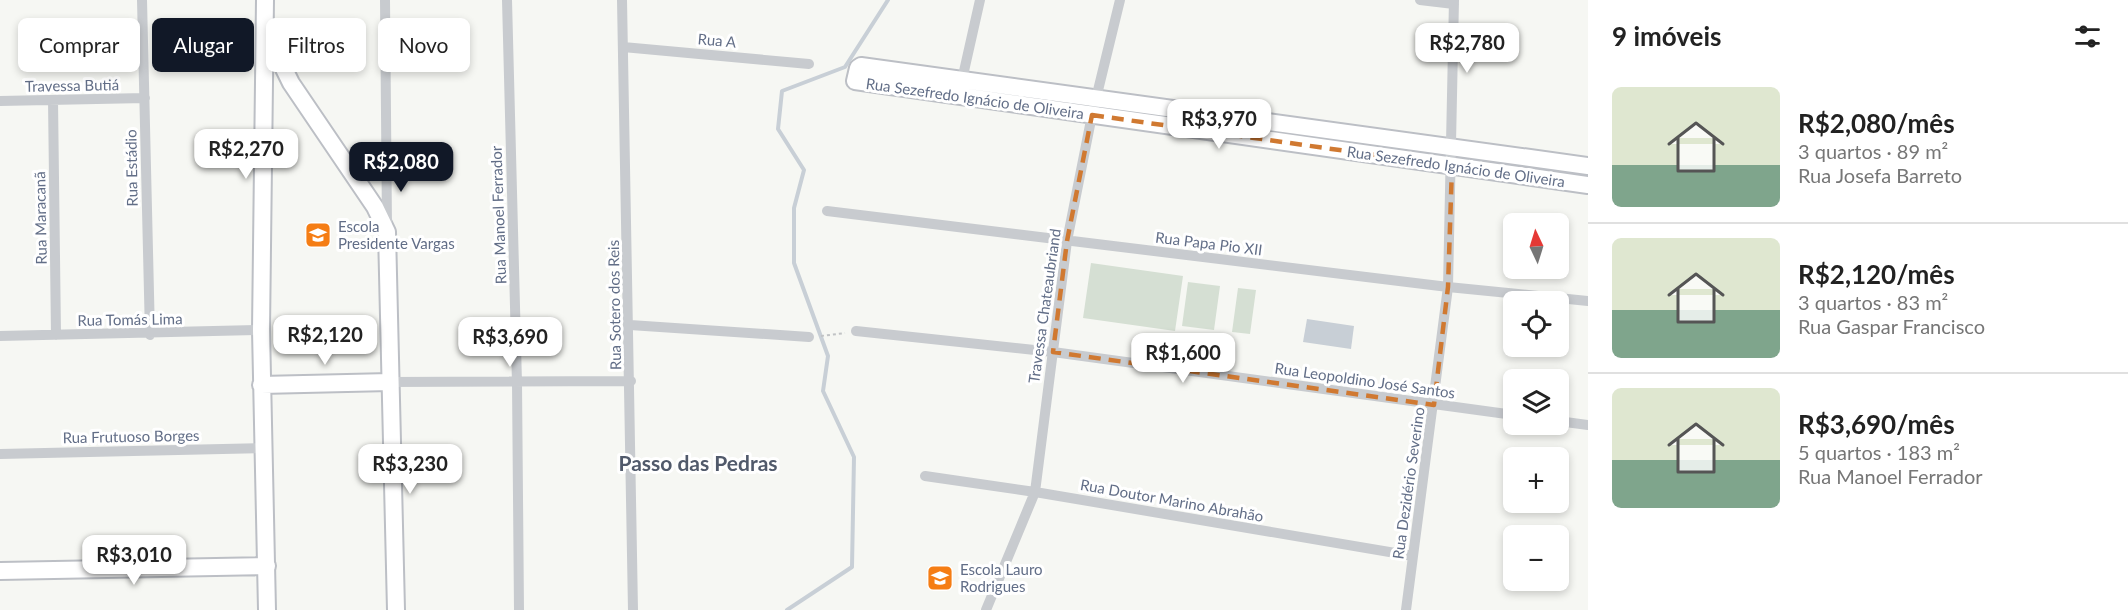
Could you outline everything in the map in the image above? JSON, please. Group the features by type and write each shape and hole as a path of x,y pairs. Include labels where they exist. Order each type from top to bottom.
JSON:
{"street":[{"name":"Rua Estádio","path":"142,0 150,335"},
{"path":"265,0 261,385 267,610"},
{"path":"385,0 387,232 396,610"},
{"name":"Rua Manoel Ferrador","path":"507,0 517,383 519,610"},
{"name":"Rua Sotero dos Reis","path":"622,0 630,325 633,610"},
{"path":"962,80 980,0"},
{"name":"Travessa Chateaubriand","path":"986,610 1035,492 1067,241 1094,108 1120,0"},
{"path":"1420,0 1454,2"},
{"name":"Rua Dezidério Severino","path":"1406,610 1448,287 1454,2"},
{"path":"265,30 291,83 355,176 387,232"},
{"name":"Rua A","path":"623,47 809,64"},
{"name":"Rua Sezefredo Ignácio de Oliveira","path":"1094,108 962,80 861,66 855,78 855,81 1094,108 1452,158 1588,185"},
{"name":"Travessa Butiá","path":"0,101 145,98"},
{"name":"Rua Maracanã","path":"54,100 56,335"},
{"path":"355,176 372,171 387,154"},
{"name":"Rua Sezefredo Ignácio de Oliveira","path":"1452,158 1588,166"},
{"name":"Rua Papa Pio XII","path":"827,211 1448,287 1588,301"},
{"path":"630,325 809,338"},
{"name":"Rua Tomás Lima","path":"0,336 150,335 261,330"},
{"name":"Rua Leopoldino José Santos","path":"855,331 1053,352 1503,414"},
{"path":"261,385 630,381"},
{"path":"1569,422 1588,425"},
{"name":"Rua Frutuoso Borges","path":"0,454 264,448"},
{"name":"Rua Doutor Marino Abrahão","path":"925,476 1035,492 1413,556"},
{"path":"0,571 267,566"}],"highlighted area":[{"path":"1092,115 1452,166 1448,287 1434,405 1053,352 1067,241"}],"shaded area":[{"path":"1091,263 1183,276 1175,331 1083,318"},
{"path":"1188,282 1220,286 1214,330 1182,326"},
{"path":"1238,288 1256,290 1250,334 1232,332"},
{"path":"1307,319 1354,326 1351,349 1303,342"}],"waterway":[{"path":"787,610 852,567 854,457 823,391 828,356 794,263 794,208 804,170 778,129 782,91 845,67 888,0"},
{"path":"1200,121 1252,129"}],"place":[{"name":"Escola Presidente Vargas","path":"318,235"},
{"name":"Escola Lauro Rodrigues","path":"940,578"}],"district":[{"name":"Passo das Pedras","path":"698,462"}]}
